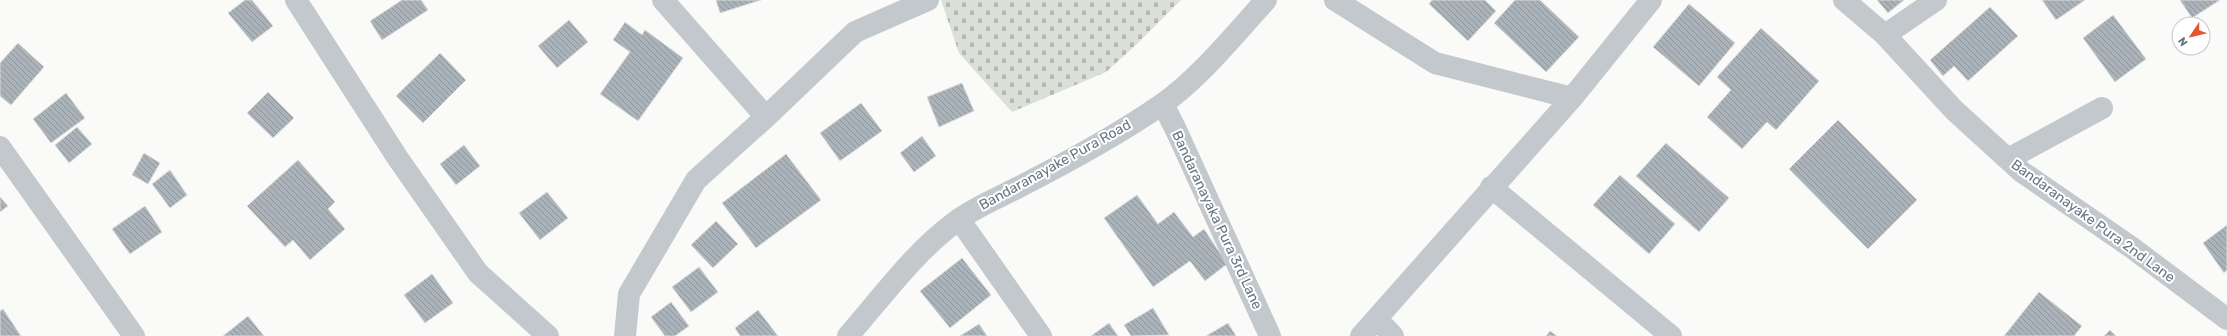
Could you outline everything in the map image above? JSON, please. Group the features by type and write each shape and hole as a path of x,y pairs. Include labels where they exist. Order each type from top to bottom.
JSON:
{"street":[{"path":"296,0 397,157 478,273 548,336"},
{"path":"663,0 766,117"},
{"path":"625,336 629,294 696,180 766,117 855,32 928,0"},
{"name":"Bandaranayake Pura Road","path":"856,333 903,272 940,234 959,219 1054,168 1162,104 1200,71 1266,0"},
{"path":"1335,0 1435,63 1572,98"},
{"path":"1361,336 1491,187 1572,98 1651,0"},
{"name":"Bandaranayake Pura 2nd Lane","path":"1844,0 1885,35 1954,110 2022,172 2131,248 2227,319"},
{"path":"1885,35 1936,0"},
{"name":"Bandaranayaka Pura 3rd Lane","path":"1162,104 1177,132 1270,336"},
{"path":"2008,159 2102,108"},
{"path":"0,147 134,336"},
{"path":"1491,187 1671,336"},
{"path":"959,219 1041,336"},
{"path":"1377,319 1393,336"}],"green space":[{"path":"941,0 1181,0 1137,44 1106,72 1012,112 959,53"}],"building":[{"path":"245,0 252,0 273,26 252,42 228,13"},
{"path":"402,0 421,0 428,10 382,40 370,21"},
{"path":"716,0 761,0 720,13"},
{"path":"1432,0 1485,0 1496,11 1468,41 1429,4"},
{"path":"1515,0 1540,0 1579,37 1546,72 1494,23"},
{"path":"1877,0 1904,0 1888,13"},
{"path":"2042,0 2085,0 2056,20"},
{"path":"2180,0 2220,0 2195,16 2191,16"},
{"path":"1689,4 1735,43 1699,86 1653,47"},
{"path":"1990,7 2018,36 1968,81 1954,66 1943,76 1930,60"},
{"path":"2113,15 2146,59 2115,82 2083,38"},
{"path":"569,20 588,42 557,68 538,46"},
{"path":"625,22 642,35 645,30 683,58 638,121 600,94 630,52 613,40"},
{"path":"1761,28 1819,81 1776,130 1767,122 1742,149 1707,117 1731,90 1717,77"},
{"path":"18,43 44,67 11,105 0,96 0,63"},
{"path":"440,53 466,80 423,123 396,96"},
{"path":"962,83 974,111 939,127 927,97"},
{"path":"268,92 294,118 273,138 247,113"},
{"path":"66,93 85,118 51,143 33,119"},
{"path":"861,103 882,131 840,161 820,133"},
{"path":"1838,120 1917,200 1868,249 1789,169"},
{"path":"77,127 92,144 69,163 55,145"},
{"path":"922,136 936,156 914,172 900,153"},
{"path":"1666,143 1729,198 1699,232 1636,176"},
{"path":"464,145 480,166 456,185 440,164"},
{"path":"144,153 160,163 148,184 132,175"},
{"path":"786,154 821,200 756,248 722,203"},
{"path":"298,160 335,202 328,209 345,229 310,260 293,240 285,247 247,206"},
{"path":"170,170 187,195 170,208 152,184"},
{"path":"1620,175 1675,224 1649,254 1593,205"},
{"path":"547,192 568,218 540,240 519,213"},
{"path":"1137,195 1158,224 1174,212 1193,237 1204,229 1227,264 1205,281 1190,261 1153,287 1104,218"},
{"path":"0,197 8,206 0,212"},
{"path":"145,206 162,232 130,254 112,229"},
{"path":"716,221 738,244 713,268 691,245"},
{"path":"2227,225 2227,270 2224,273 2203,243"},
{"path":"962,258 991,295 950,328 920,291"},
{"path":"699,267 718,292 691,312 672,287"},
{"path":"432,274 453,303 425,323 404,295"},
{"path":"2039,292 2082,326 2074,336 2004,336"},
{"path":"671,302 689,326 675,336 665,336 651,317"},
{"path":"1153,308 1169,335 1131,336 1124,325"},
{"path":"3,309 21,336 0,336 0,311"},
{"path":"758,310 778,336 740,336 735,328"},
{"path":"248,316 264,336 223,336"},
{"path":"1109,323 1118,336 1091,336"},
{"path":"1228,323 1236,336 1206,336"},
{"path":"979,324 987,336 960,336"},
{"path":"2110,330 2116,336 2104,336"},
{"path":"1550,331 1557,336 1546,336"}]}
